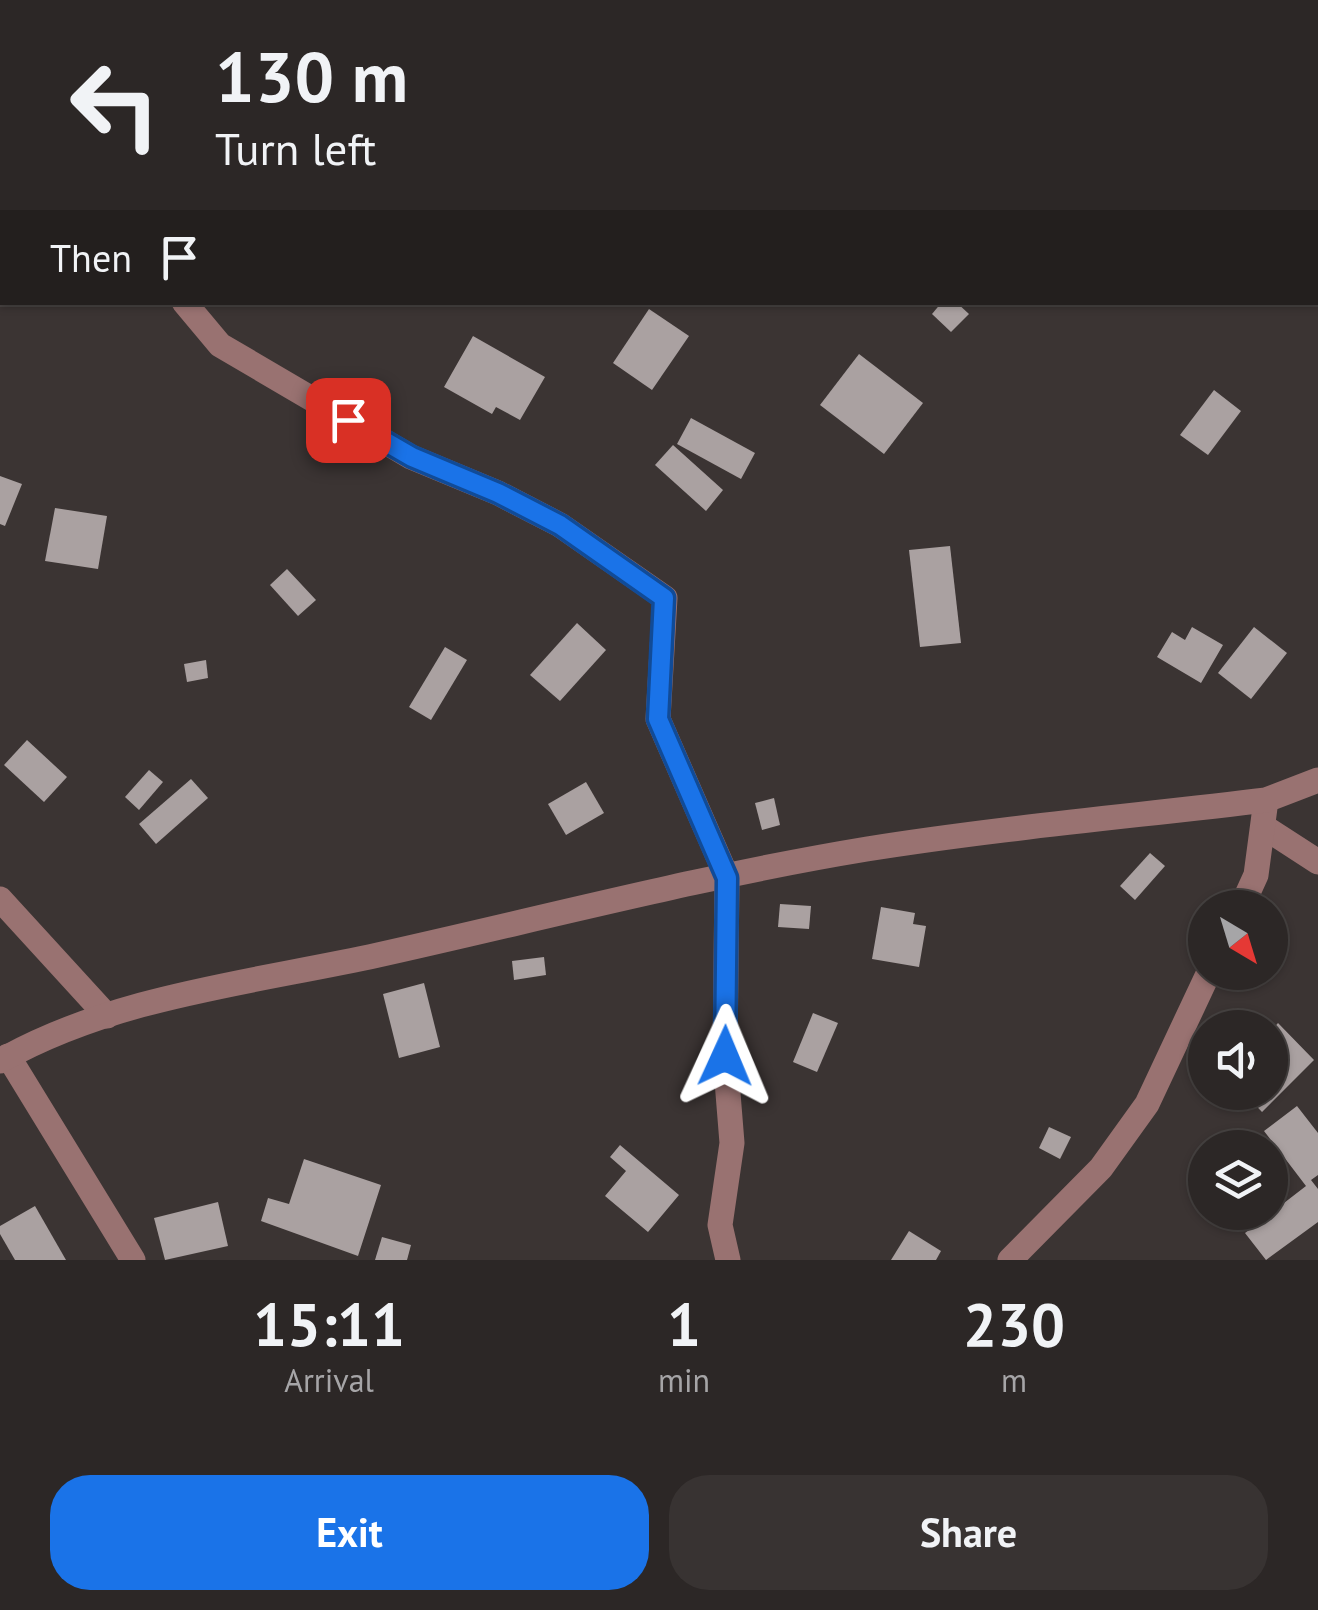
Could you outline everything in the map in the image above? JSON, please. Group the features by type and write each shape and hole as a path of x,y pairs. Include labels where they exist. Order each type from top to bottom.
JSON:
{"street":[{"path":"187,305 220,345 412,457 498,493 560,525 664,598 658,719 727,878 725,1056 732,1144 720,1225 728,1260"},
{"path":"133,1260 4,1059 53,1033 165,997 357,960 867,850 1266,800 1318,780"},
{"path":"1249,890 1256,875 1266,800"},
{"path":"1264,828 1318,862"},
{"path":"0,899 107,1016"},
{"path":"1010,1260 1101,1168 1147,1104 1201,990"}],"building":[{"path":"940,305 959,305 969,314 951,332 932,314"},
{"path":"649,309 689,336 652,390 613,363"},
{"path":"473,336 545,377 520,420 496,407 492,414 444,387"},
{"path":"859,354 923,403 884,454 820,405"},
{"path":"1214,390 1241,411 1208,455 1180,435"},
{"path":"691,418 755,453 741,479 677,444"},
{"path":"673,445 723,490 706,511 655,465"},
{"path":"0,476 22,484 5,526 0,524"},
{"path":"55,508 107,516 98,569 45,561"},
{"path":"950,546 961,643 920,647 909,550"},
{"path":"287,569 316,600 298,616 270,585"},
{"path":"577,623 606,650 560,701 530,675"},
{"path":"1192,627 1223,645 1201,683 1157,657 1172,632 1185,640"},
{"path":"1254,627 1287,653 1251,699 1218,673"},
{"path":"445,647 467,660 431,720 409,707"},
{"path":"206,660 208,678 187,682 184,664"},
{"path":"27,740 67,777 44,802 4,765"},
{"path":"149,770 163,782 139,810 125,797"},
{"path":"191,779 208,798 156,844 139,824"},
{"path":"586,782 604,813 566,835 548,804"},
{"path":"774,798 780,825 762,830 755,803"},
{"path":"1150,853 1165,866 1135,900 1120,886"},
{"path":"780,904 811,906 809,929 778,927"},
{"path":"881,907 915,913 913,924 926,926 919,967 872,959"},
{"path":"544,957 546,975 514,980 512,961"},
{"path":"424,983 440,1047 399,1058 383,994"},
{"path":"813,1013 838,1023 817,1072 793,1062"},
{"path":"1288,1033 1314,1060 1288,1086"},
{"path":"1297,1106 1318,1133 1318,1175 1311,1180 1318,1189 1318,1222 1266,1260 1245,1233 1288,1230 1288,1200 1306,1186 1288,1162 1288,1130 1265,1130"},
{"path":"1049,1127 1071,1137 1060,1159 1039,1148"},
{"path":"620,1145 679,1195 648,1232 605,1196 626,1171 610,1157"},
{"path":"304,1159 381,1185 358,1256 261,1221 268,1198 289,1204"},
{"path":"218,1202 228,1246 165,1260 154,1218"},
{"path":"35,1206 66,1260 15,1260 0,1234 0,1226"},
{"path":"909,1231 941,1251 936,1260 891,1260"},
{"path":"382,1237 411,1245 407,1260 375,1260"}],"route":[{"path":"348,420 412,457 498,493 560,525 664,598 658,719 727,878 725,1056"}]}
